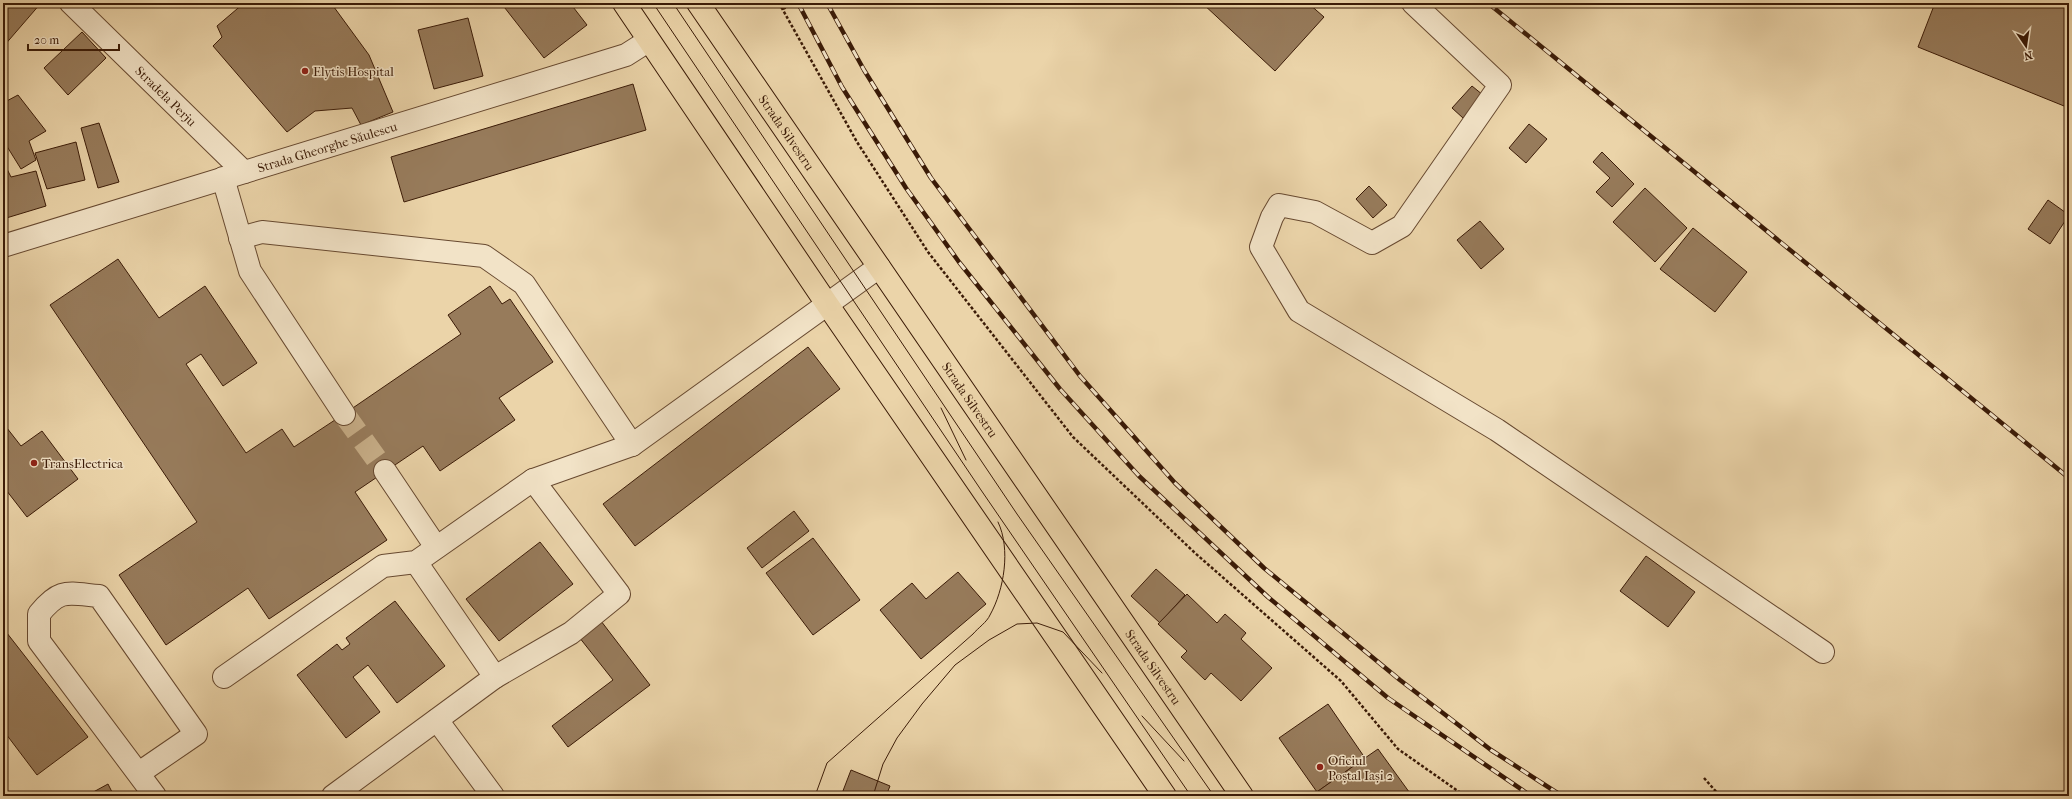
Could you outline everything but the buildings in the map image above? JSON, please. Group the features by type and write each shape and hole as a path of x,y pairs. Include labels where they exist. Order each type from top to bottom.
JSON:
{"main road":[{"path":"624,3 827,304 1165,796"},
{"name":"Strada Silvestru","path":"698,3 1242,796"}],"street":[{"name":"Stradela Perju","path":"71,3 244,172"},
{"path":"1413,3 1500,85 1402,226 1372,243 1315,212 1279,205 1272,217 1260,247 1299,311 1497,430 1823,652"},
{"name":"Strada Gheorghe Săulescu","path":"3,246 626,55 648,40"},
{"path":"223,178 250,271 344,414"},
{"path":"240,238 262,232 484,256 524,284 632,446"},
{"path":"224,677 384,566 416,562 533,480 632,446 879,267"},
{"path":"385,471 436,547"},
{"path":"334,796 495,677 571,633 619,594 533,480"},
{"path":"416,562 495,677"},
{"path":"139,773 196,734 99,596 67,593 51,599 39,614 39,641 155,796"},
{"path":"437,720 484,793"}],"path":[{"path":"779,3 856,142 928,252 1073,437 1195,553 1341,681 1398,749 1465,796"},
{"path":"783,9 795,3"},
{"path":"1704,778 1720,796"}],"tunnel":[{"path":"344,414 385,471"}],"tram line":[{"path":"653,3 981,490 1191,796"},
{"path":"673,3 1017,514 1214,796"},
{"path":"941,408 966,460"},
{"path":"815,796 827,763 973,634 989,618 999,594 1004,569 1004,544 998,522"},
{"path":"873,796 883,764 897,738 922,704 955,665 989,640 1017,624 1037,623 1063,632 1102,673"},
{"path":"1142,716 1184,761"}],"railway":[{"path":"798,3 842,87 906,188 959,262 1060,389 1139,476 1268,597 1388,698 1531,796"},
{"path":"827,3 864,70 931,178 1080,376 1175,483 1264,568 1400,680 1491,750 1562,796"},
{"path":"1488,3 2069,478"}],"place":[{"name":"Elytis Hospital","path":"305,71"},
{"name":"TransElectrica","path":"34,463"},
{"name":"Oficiul Poștal Iași 2","path":"1320,767"}]}
